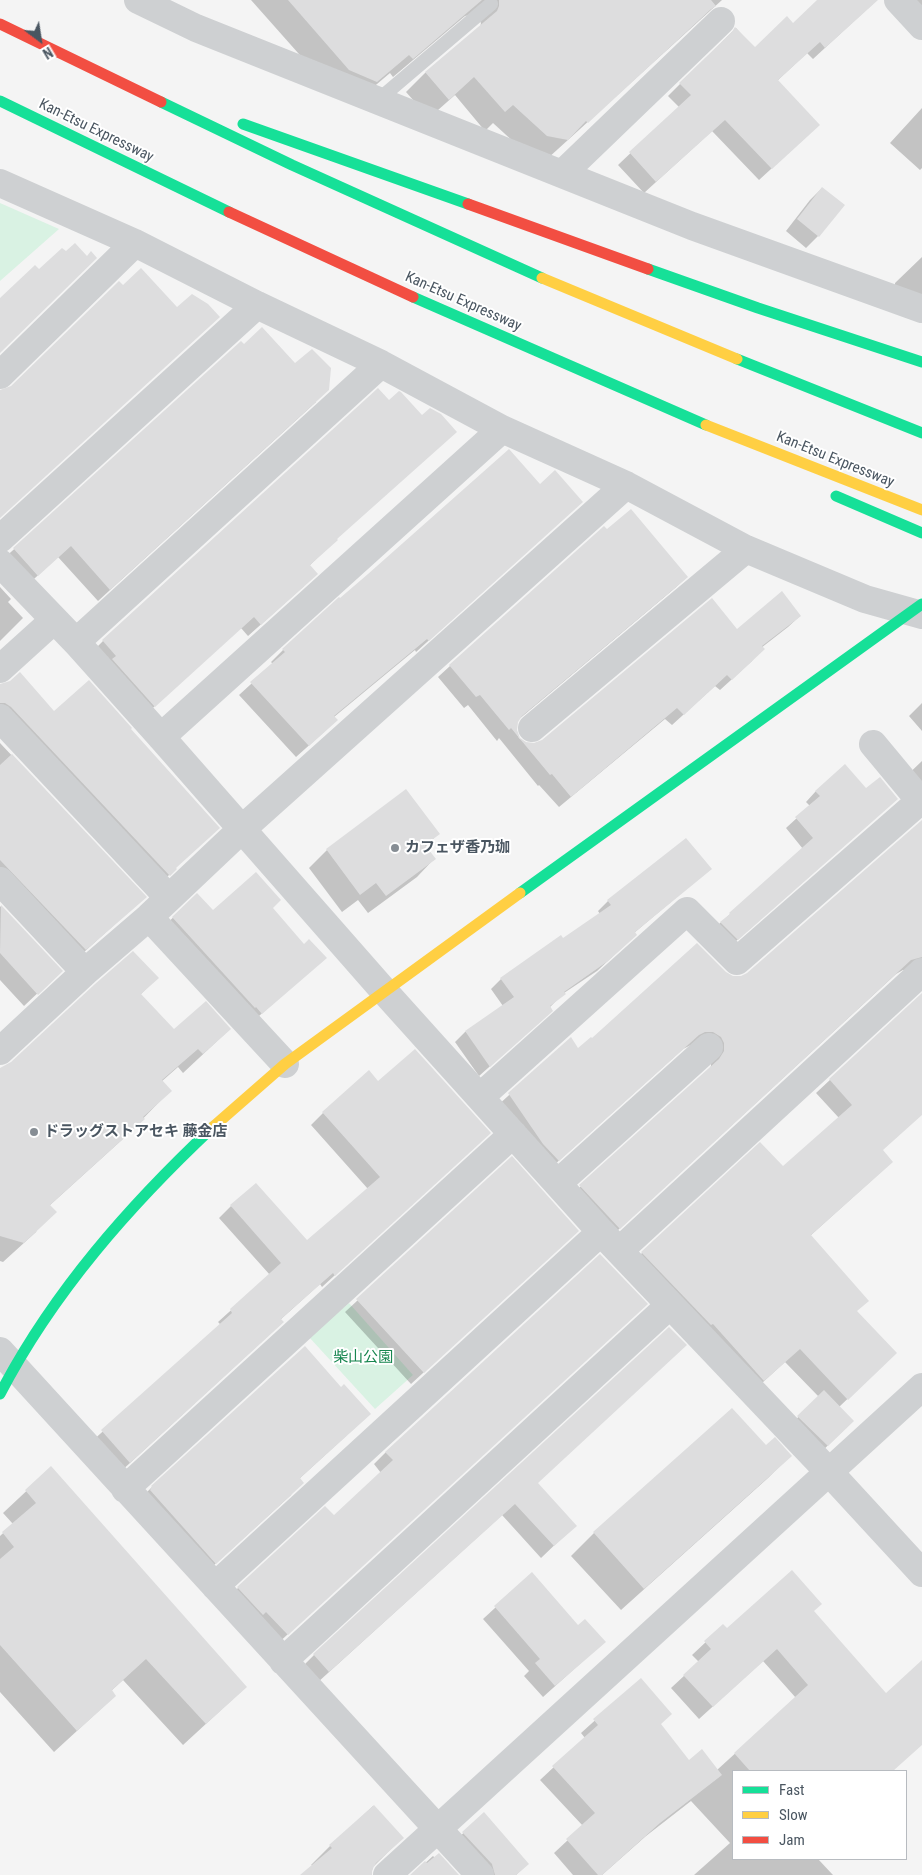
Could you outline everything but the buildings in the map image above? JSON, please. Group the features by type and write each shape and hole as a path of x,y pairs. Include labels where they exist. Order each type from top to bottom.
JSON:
{"main road":[{"path":"0,24 292,165 516,266 768,372 922,433"},
{"path":"92,69 202,109"},
{"name":"Kan-Etsu Expressway","path":"0,101 262,228 486,330 721,431 922,510"},
{"path":"229,119 758,308 922,362"},
{"path":"486,330 676,424"},
{"path":"825,491 922,533"},
{"path":"0,1394 7,1359 68,1287 116,1226 174,1164 230,1111 285,1064 384,991 918,610"}],"street":[{"path":"138,0 196,28 692,226 922,309"},
{"path":"898,0 922,26"},
{"path":"562,174 721,22"},
{"path":"0,183 135,243 257,306 381,364 502,429 626,485 746,549 865,599 918,610"},
{"path":"1,373 135,243"},
{"path":"0,539 257,306"},
{"path":"76,642 381,364"},
{"path":"161,737 502,429"},
{"path":"0,1051 242,829 626,485"},
{"path":"532,728 746,549"},
{"path":"0,563 76,642 384,991 610,1242 829,1472 922,1573"},
{"path":"0,669 54,620"},
{"path":"0,718 168,897"},
{"path":"480,1097 687,911 737,961 921,802 873,744"},
{"path":"0,881 84,972"},
{"path":"148,916 285,1064"},
{"path":"215,1586 922,972"},
{"path":"558,1183 709,1047"},
{"path":"125,1488 513,1134"},
{"path":"283,1661 670,1305"},
{"path":"7,1359 480,1875"},
{"path":"387,1875 922,1387"}],"lane":[{"path":"377,101 491,4"}],"green space":[{"path":"0,203 59,229 0,281"},
{"name":"柴山公園","path":"349,1303 413,1375 375,1409 309,1337"}],"traffic: fast":[{"path":"0,101 229,212"},
{"path":"161,102 292,165 542,278"},
{"path":"243,124 468,204"},
{"path":"648,269 758,308 922,362"},
{"path":"413,297 706,425"},
{"path":"737,359 922,433"},
{"path":"836,496 922,533"},
{"path":"520,893 922,604"},
{"path":"0,1394 44,1320 95,1252 152,1187 213,1127"}],"traffic: slow":[{"path":"542,278 737,359"},
{"path":"706,425 922,510"},
{"path":"213,1127 285,1064 520,893"}],"traffic: jam":[{"path":"0,24 161,102"},
{"path":"468,204 648,269"},
{"path":"229,212 413,297"}],"place":[{"name":"カフェザ香乃珈","path":"395,848"},
{"name":"ドラッグストアセキ 藤金店","path":"34,1132"}]}
